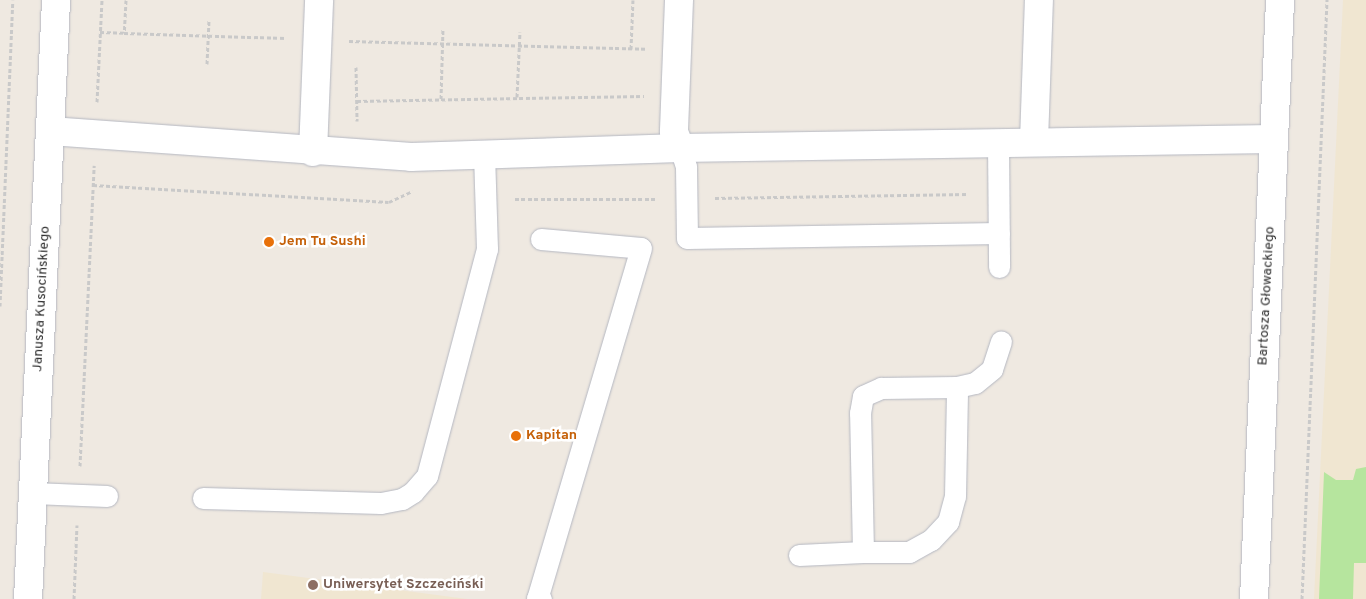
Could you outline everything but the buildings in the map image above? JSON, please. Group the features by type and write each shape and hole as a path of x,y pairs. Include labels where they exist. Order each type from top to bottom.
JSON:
{"street":[{"name":"Janusza Kusocińskiego","path":"28,599 56,0"},
{"path":"313,152 319,0"},
{"path":"679,0 674,132 680,148"},
{"path":"1034,141 1039,0"},
{"name":"Bartosza Głowackiego","path":"1255,597 1280,0"},
{"path":"50,132 358,155 484,156 680,148 1034,141 1274,139"}],"lane":[{"path":"998,142 1000,267"},
{"path":"680,148 686,167 687,238 999,233"},
{"path":"203,498 381,503 402,499 413,492 427,476 487,249 484,156"},
{"path":"541,239 641,248 537,598 541,599"},
{"path":"863,552 860,413 863,396 881,388 957,387 975,383 992,369 1001,341"},
{"path":"798,555 909,552 931,540 948,522 955,496 957,387"},
{"path":"33,493 107,496"}],"path":[{"path":"0,306 13,0"},
{"path":"74,599 102,0"},
{"path":"124,33 126,0"},
{"path":"631,48 633,0"},
{"path":"1302,599 1328,0"},
{"path":"207,64 209,20"},
{"path":"441,99 443,28"},
{"path":"100,32 677,50"},
{"path":"517,97 520,32"},
{"path":"356,67 358,155"},
{"path":"357,101 517,97 675,98"},
{"path":"93,185 389,202 420,188"},
{"path":"485,199 999,194"}],"shaded area":[{"path":"1343,0 1366,0 1366,599 1314,599"},
{"name":"Uniwersytet Szczeciński","path":"263,572 467,599 261,599"}],"green space":[{"path":"1366,467 1366,563 1354,563 1353,599 1319,599 1324,472 1336,480 1353,480 1356,469"}],"place":[{"name":"Jem Tu Sushi","path":"269,242"},
{"name":"Kapitan","path":"516,436"},
{"name":"Uniwersytet Szczeciński","path":"313,585"}]}
